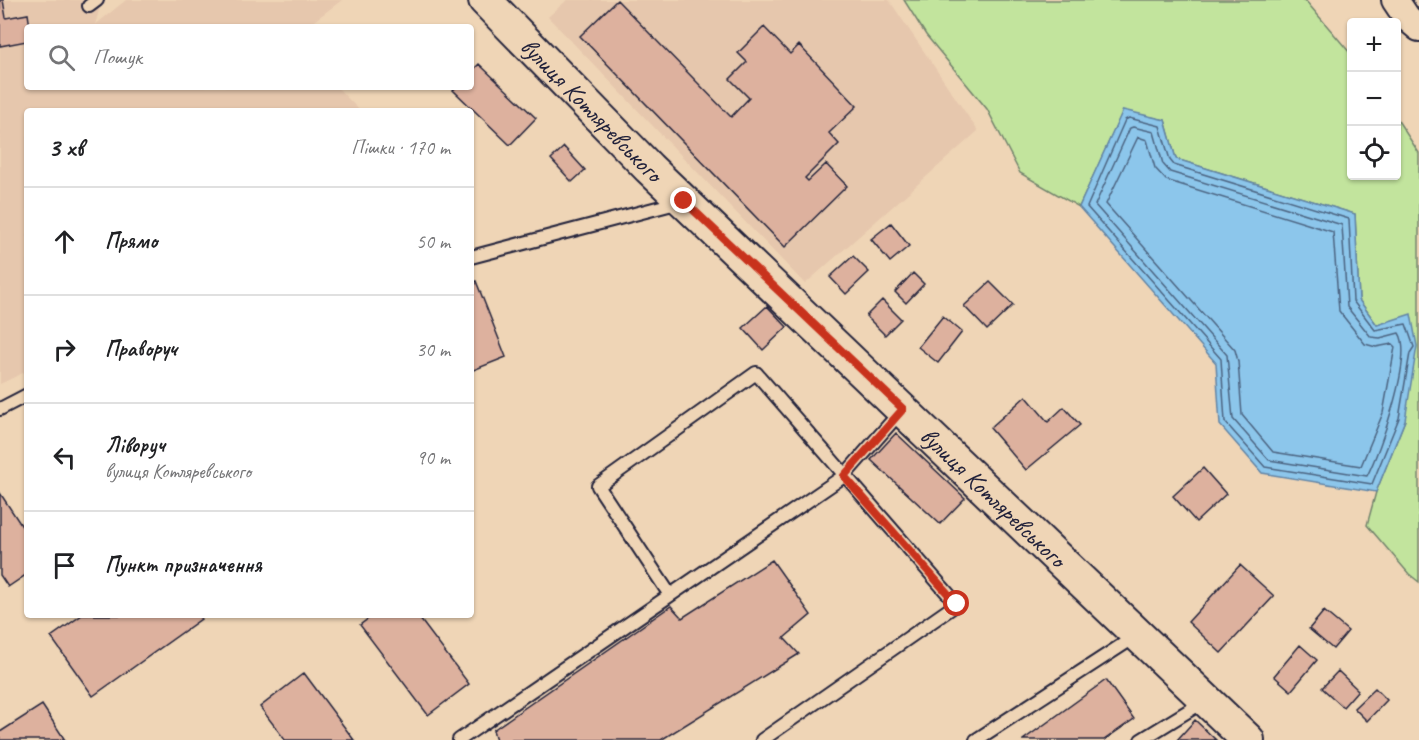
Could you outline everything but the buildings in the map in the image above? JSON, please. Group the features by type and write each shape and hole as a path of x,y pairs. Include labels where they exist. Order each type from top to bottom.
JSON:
{"street":[{"name":"вулиця Котляревського","path":"485,0 684,201 1140,634 1248,740"},
{"path":"1395,0 1407,18 1419,28"}],"lane":[{"path":"474,256 684,201"},
{"path":"670,595 598,486 756,373 957,604 762,740"},
{"path":"0,409 24,397"},
{"path":"459,740 844,476 903,409"},
{"path":"976,740 1140,634"},
{"path":"1140,740 1207,700"}],"shaded area":[{"path":"0,0 102,0 95,24 24,24 24,90 340,90 357,108 24,108 24,372 0,384"},
{"path":"126,0 342,0 310,24 96,24"},
{"path":"567,0 889,0 978,131 805,284 548,17"}],"green space":[{"path":"904,0 1305,0 1347,49 1347,180 1401,180 1401,125 1419,153 1419,582 1409,574 1367,525 1376,492 1405,420 1377,325 1359,300 1355,214 1176,159 1165,120 1123,111 1079,207 1020,173 987,109 926,35"}],"water":[{"path":"1123,110 1165,120 1176,159 1355,214 1359,300 1377,325 1411,314 1417,346 1405,420 1376,492 1262,473 1220,425 1216,363 1079,207"}],"route":[{"path":"684,201 903,409 844,476 957,604"}]}
